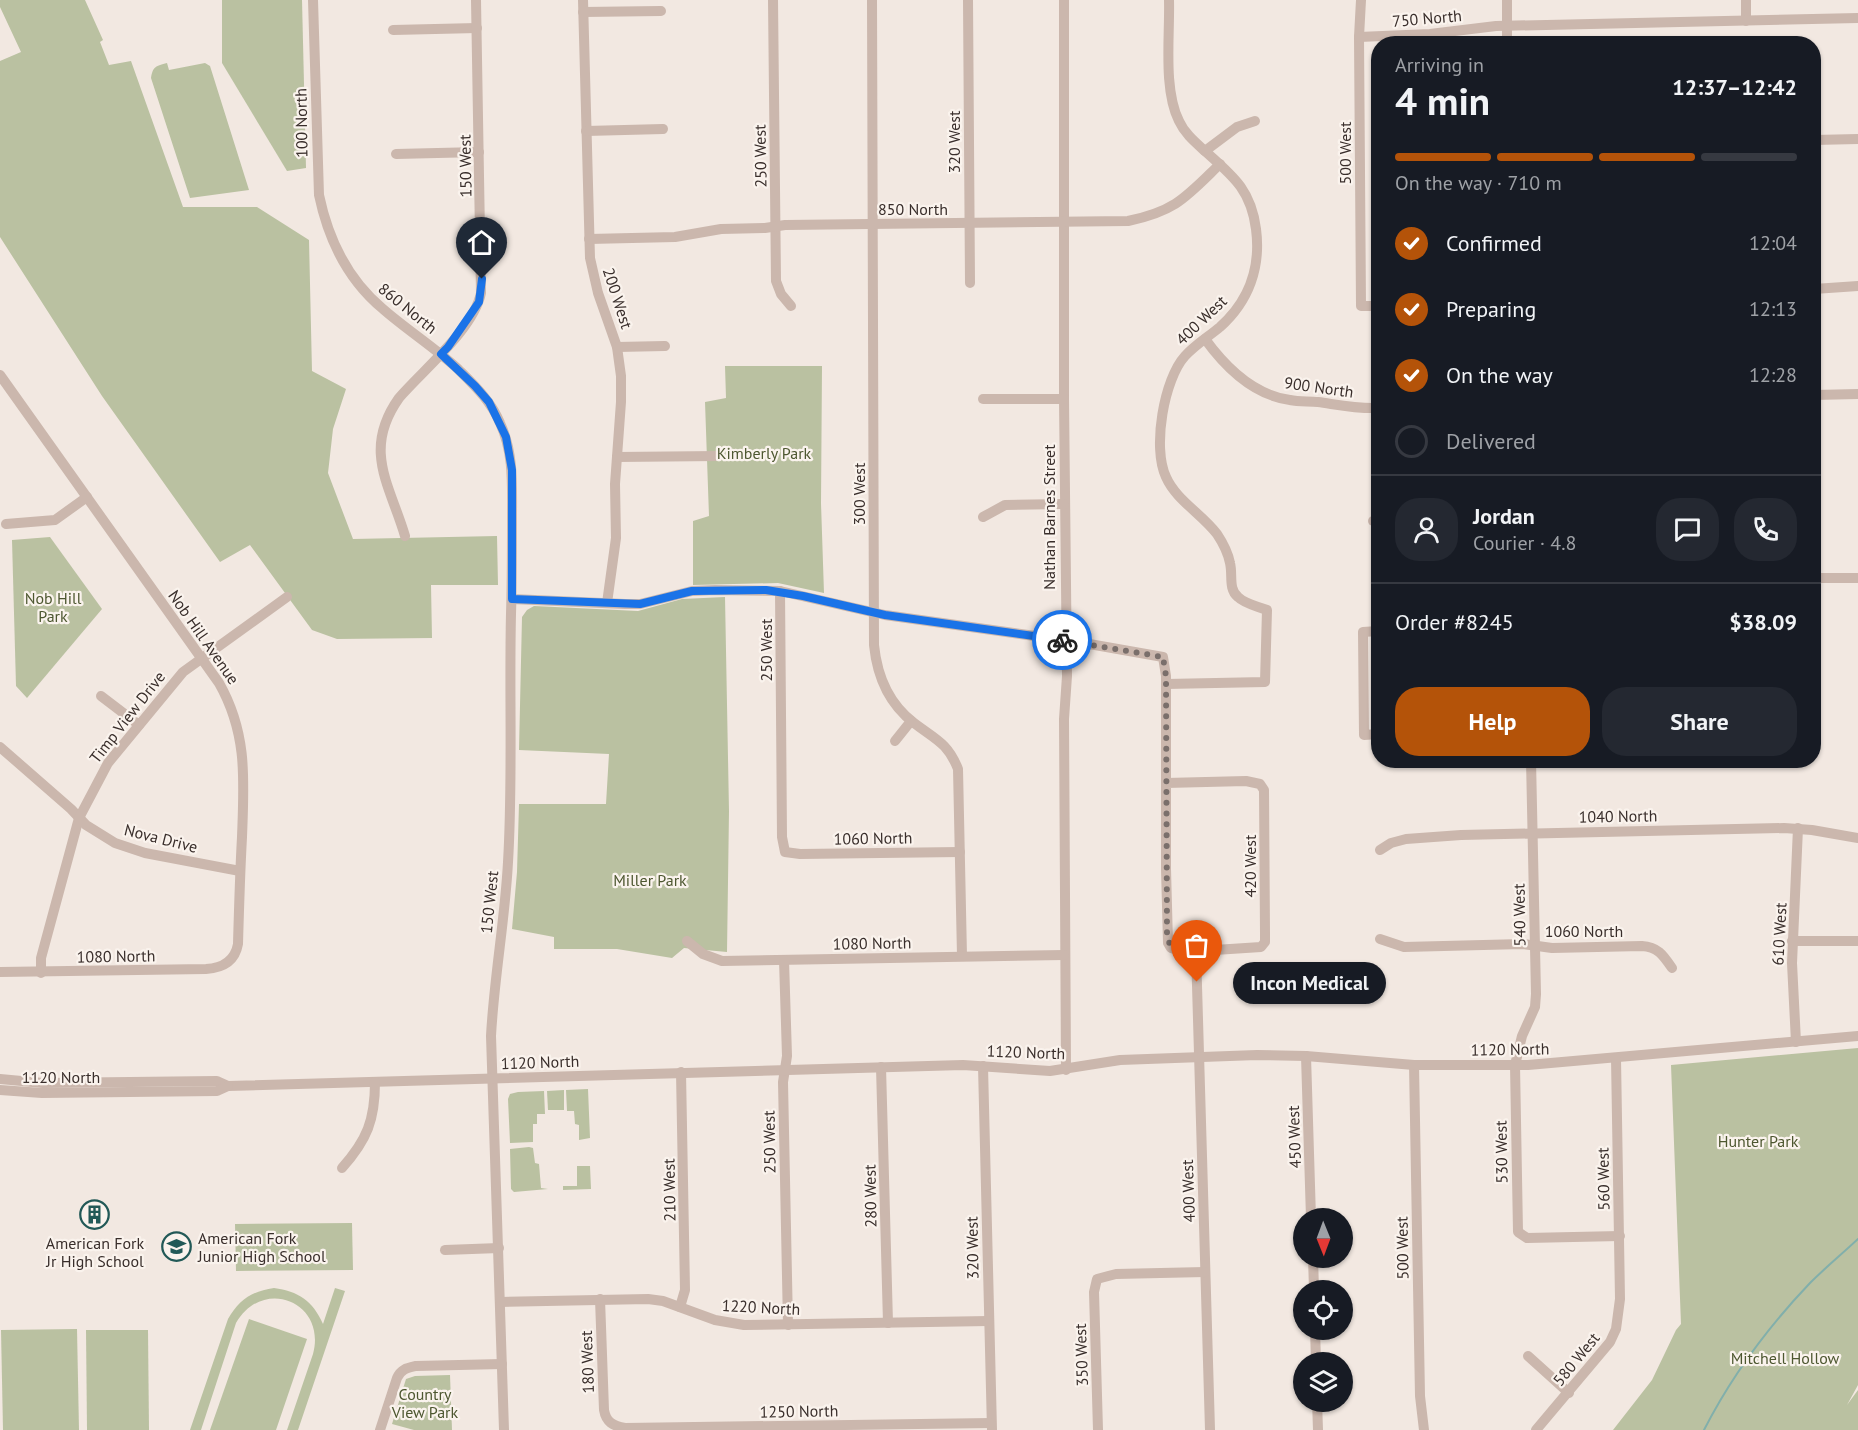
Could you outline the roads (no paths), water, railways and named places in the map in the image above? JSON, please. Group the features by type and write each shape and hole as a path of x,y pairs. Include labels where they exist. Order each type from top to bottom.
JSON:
{"street":[{"name":"100 North","path":"313,0 319,195 334,244"},
{"name":"150 West","path":"405,536 381,468 382,436 393,407 448,347 475,310 481,293 476,0"},
{"name":"200 West","path":"583,0 589,239 594,279 617,347 621,386 615,484 616,537 607,603"},
{"name":"250 West","path":"773,0 776,281 781,294 791,306"},
{"name":"300 West","path":"873,0 874,645 878,671 893,701 911,721 947,747 958,769 963,956"},
{"name":"320 West","path":"968,0 970,283"},
{"name":"Nathan Barnes Street","path":"1064,0 1066,1070"},
{"name":"400 West","path":"1166,684 1265,682 1267,610 1245,602 1235,595 1231,586 1230,563 1223,544 1212,529 1173,489 1166,479 1161,463 1160,430 1172,381 1181,362 1241,303 1251,284 1257,259 1256,229 1248,202 1236,180 1189,136 1180,124 1173,106 1170,85 1169,0"},
{"name":"500 West","path":"1361,0 1359,37 1361,306 1371,306"},
{"path":"1507,0 1507,36"},
{"path":"1746,0 1746,21"},
{"path":"583,12 661,11"},
{"name":"750 North","path":"1383,36 1430,34 1507,26 1858,18"},
{"path":"393,30 477,28"},
{"name":"750 North","path":"1359,37 1371,36"},
{"path":"1205,151 1237,127 1255,121"},
{"path":"586,131 663,129"},
{"path":"1821,140 1858,139"},
{"path":"396,154 479,152"},
{"name":"850 North","path":"589,239 675,237 721,229 775,226 1128,221 1157,214 1180,201 1220,164"},
{"name":"860 North","path":"334,244 363,290 381,308 441,354 475,386"},
{"path":"1821,289 1858,286"},
{"name":"900 North","path":"1205,339 1221,360 1238,376 1248,384 1270,394 1291,400 1351,408 1371,408"},
{"path":"617,347 665,346"},
{"name":"Nob Hill Avenue","path":"2,381 203,657 229,701 240,734 244,767 238,944 235,955 230,961"},
{"name":"150 West","path":"475,386 495,411 510,453 512,599 509,854 492,1017 491,1065 504,1430"},
{"path":"1821,394 1858,394"},
{"path":"983,399 1064,399"},
{"path":"617,457 719,456"},
{"path":"6,524 55,520 87,497"},
{"path":"983,517 1005,505 1064,504"},
{"path":"1821,579 1858,578"},
{"path":"512,599 640,604 692,591 780,591 874,613 1066,640 1163,657 1166,667 1167,936 1171,948 1184,952 1196,951"},
{"name":"250 West","path":"780,591 782,837 785,852"},
{"name":"Timp View Drive","path":"41,973 41,958 79,818 101,773 177,677 287,597"},
{"path":"1371,632 1364,632 1364,735 1371,734"},
{"path":"101,696 139,725"},
{"path":"895,741 911,721"},
{"name":"Nova Drive","path":"0,747 86,825 127,849 240,871"},
{"name":"540 West","path":"1515,1065 1522,1036 1535,1007 1531,768"},
{"name":"420 West","path":"1166,783 1246,781 1260,784 1265,796 1265,942 1261,947 1196,951"},
{"name":"1040 North","path":"1380,850 1391,843 1406,839 1532,833 1798,828 1858,838"},
{"name":"610 West","path":"1796,1042 1792,941 1796,901 1798,828"},
{"name":"1060 North","path":"785,852 800,854 960,852"},
{"name":"1060 North","path":"1380,939 1404,947 1652,947 1661,952 1672,968"},
{"name":"1080 North","path":"687,941 703,954 722,961 1064,955"},
{"path":"1792,941 1858,941"},
{"name":"400 West","path":"1196,951 1210,1430"},
{"name":"250 West","path":"784,960 787,1056 783,1082 788,1325"},
{"name":"1080 North","path":"0,972 206,969 217,968 230,961"},
{"name":"1120 North","path":"0,1090 36,1093 217,1091 228,1086 881,1067 983,1066 1066,1070 1120,1060 1199,1057 1306,1056 1414,1065 1515,1065 1858,1036"},
{"name":"450 West","path":"1306,1056 1311,1208"},
{"name":"560 West","path":"1616,1058 1620,1299"},
{"name":"500 West","path":"1414,1065 1420,1396 1424,1430"},
{"name":"530 West","path":"1515,1065 1518,1232 1522,1236 1539,1238 1620,1236"},
{"name":"320 West","path":"983,1066 992,1426"},
{"name":"280 West","path":"881,1067 888,1323"},
{"name":"210 West","path":"680,1307 685,1290 681,1072"},
{"name":"1120 North","path":"0,1079 43,1083 217,1081 228,1086"},
{"path":"342,1168 358,1151 369,1127 375,1104 375,1082"},
{"path":"446,1250 498,1248"},
{"name":"350 West","path":"1098,1430 1094,1292 1097,1279 1116,1274 1205,1272"},
{"name":"180 West","path":"600,1299 604,1410 609,1422"},
{"name":"1220 North","path":"500,1302 648,1299 728,1323 788,1325 989,1321"},
{"name":"580 West","path":"1536,1430 1610,1342 1616,1329 1620,1299"},
{"path":"1528,1356 1569,1393"},
{"path":"380,1430 394,1384 400,1372 406,1368 502,1364"},
{"path":"1317,1412 1318,1430"},
{"name":"1250 North","path":"609,1422 616,1427 641,1429 992,1426"}],"waterway":[{"path":"1704,1430 1726,1391 1766,1334 1810,1283 1858,1239"}],"place":[{"name":"Incon Medical","path":"1197,982"},
{"name":"American Fork Jr High School","path":"95,1215"},
{"name":"American Fork Junior High School","path":"177,1247"}],"park label":[{"name":"Kimberly Park","path":"764,453"},
{"name":"Nob Hill Park","path":"53,607"},
{"name":"Miller Park","path":"650,880"},
{"name":"Hunter Park","path":"1758,1141"},
{"name":"Mitchell Hollow","path":"1785,1358"},
{"name":"Country View Park","path":"425,1403"}]}
